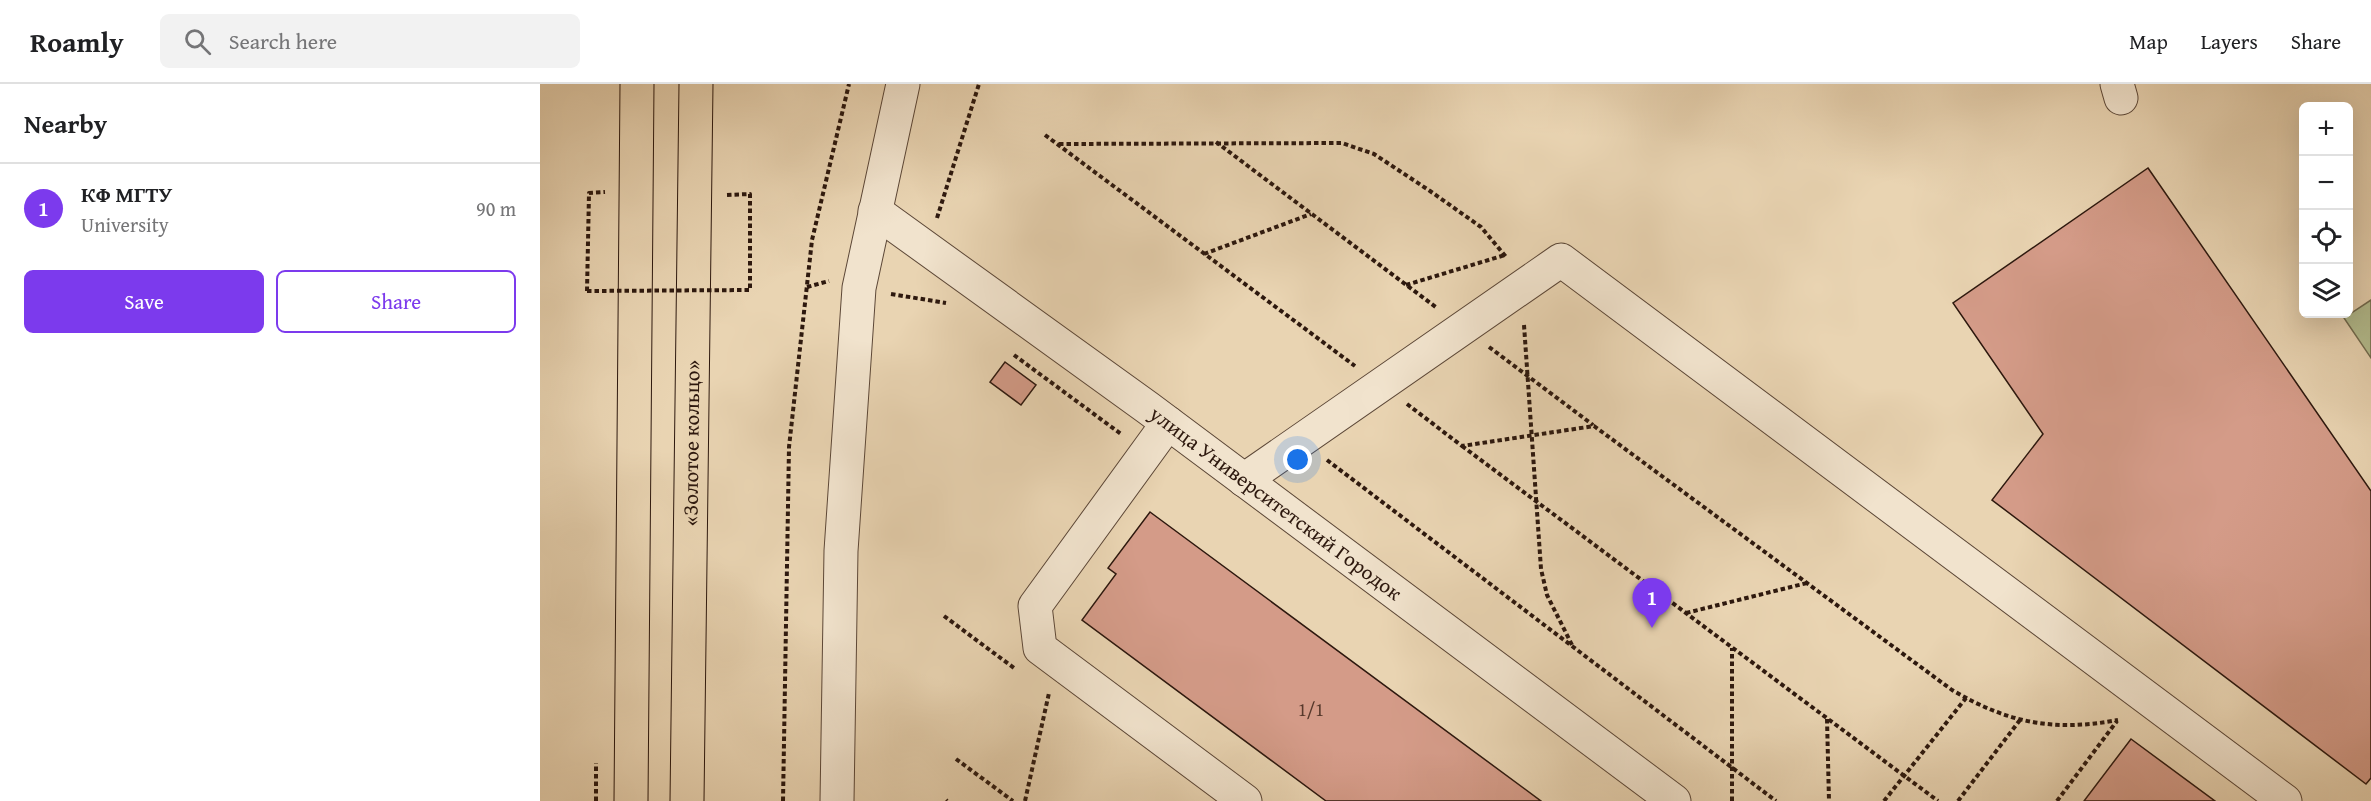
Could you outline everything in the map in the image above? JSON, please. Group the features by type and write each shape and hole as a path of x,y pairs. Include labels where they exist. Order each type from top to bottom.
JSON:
{"highway":[{"path":"631,801 637,84"},
{"name":"«Золотое кольцо»","path":"687,801 696,84"}],"street":[{"path":"837,801 841,551 859,288 903,84"},
{"name":"улица Университетский Городок","path":"875,211 1168,423 1674,801"},
{"path":"1244,480 1561,260 2285,801"},
{"path":"1168,423 1035,606 1040,648 1245,801"}],"path":[{"path":"783,801 789,447 812,240 849,84"},
{"path":"935,223 980,84"},
{"path":"1045,135 1938,801"},
{"path":"1216,142 1594,426 1966,698 2004,716 2060,726 2090,725 2118,720"},
{"path":"1057,144 1327,142 1357,147 1374,154 1481,227 1518,271 1541,569 1547,595 1573,647"},
{"path":"605,192 589,193 586,291 750,290 750,194 717,196"},
{"path":"1204,254 1312,214"},
{"path":"1406,285 1505,255"},
{"path":"807,287 834,280 859,288 946,303 955,310"},
{"path":"1010,351 1121,434"},
{"path":"1462,446 1594,426"},
{"path":"1301,440 1776,801"},
{"path":"1685,613 1807,583"},
{"path":"1732,648 1732,801"},
{"path":"1025,801 1056,660"},
{"path":"2057,801 2139,692"},
{"path":"1884,801 1966,698"},
{"path":"1827,718 1829,801"},
{"path":"1958,801 2020,720"},
{"path":"956,759 1013,801"}],"green space":[{"path":"2371,300 2371,358 2344,318 2353,318 2353,312"}],"building":[{"path":"2148,168 2371,491 2371,778 2366,784 1992,500 2043,434 1953,303"},
{"path":"1005,362 1036,385 1021,405 990,382"},
{"path":"1150,512 1541,801 1326,801 1082,620 1116,574 1108,568"},
{"path":"2131,739 2215,801 2084,801"}],"place":[{"name":"КФ МГТУ","path":"1652,628"}]}
